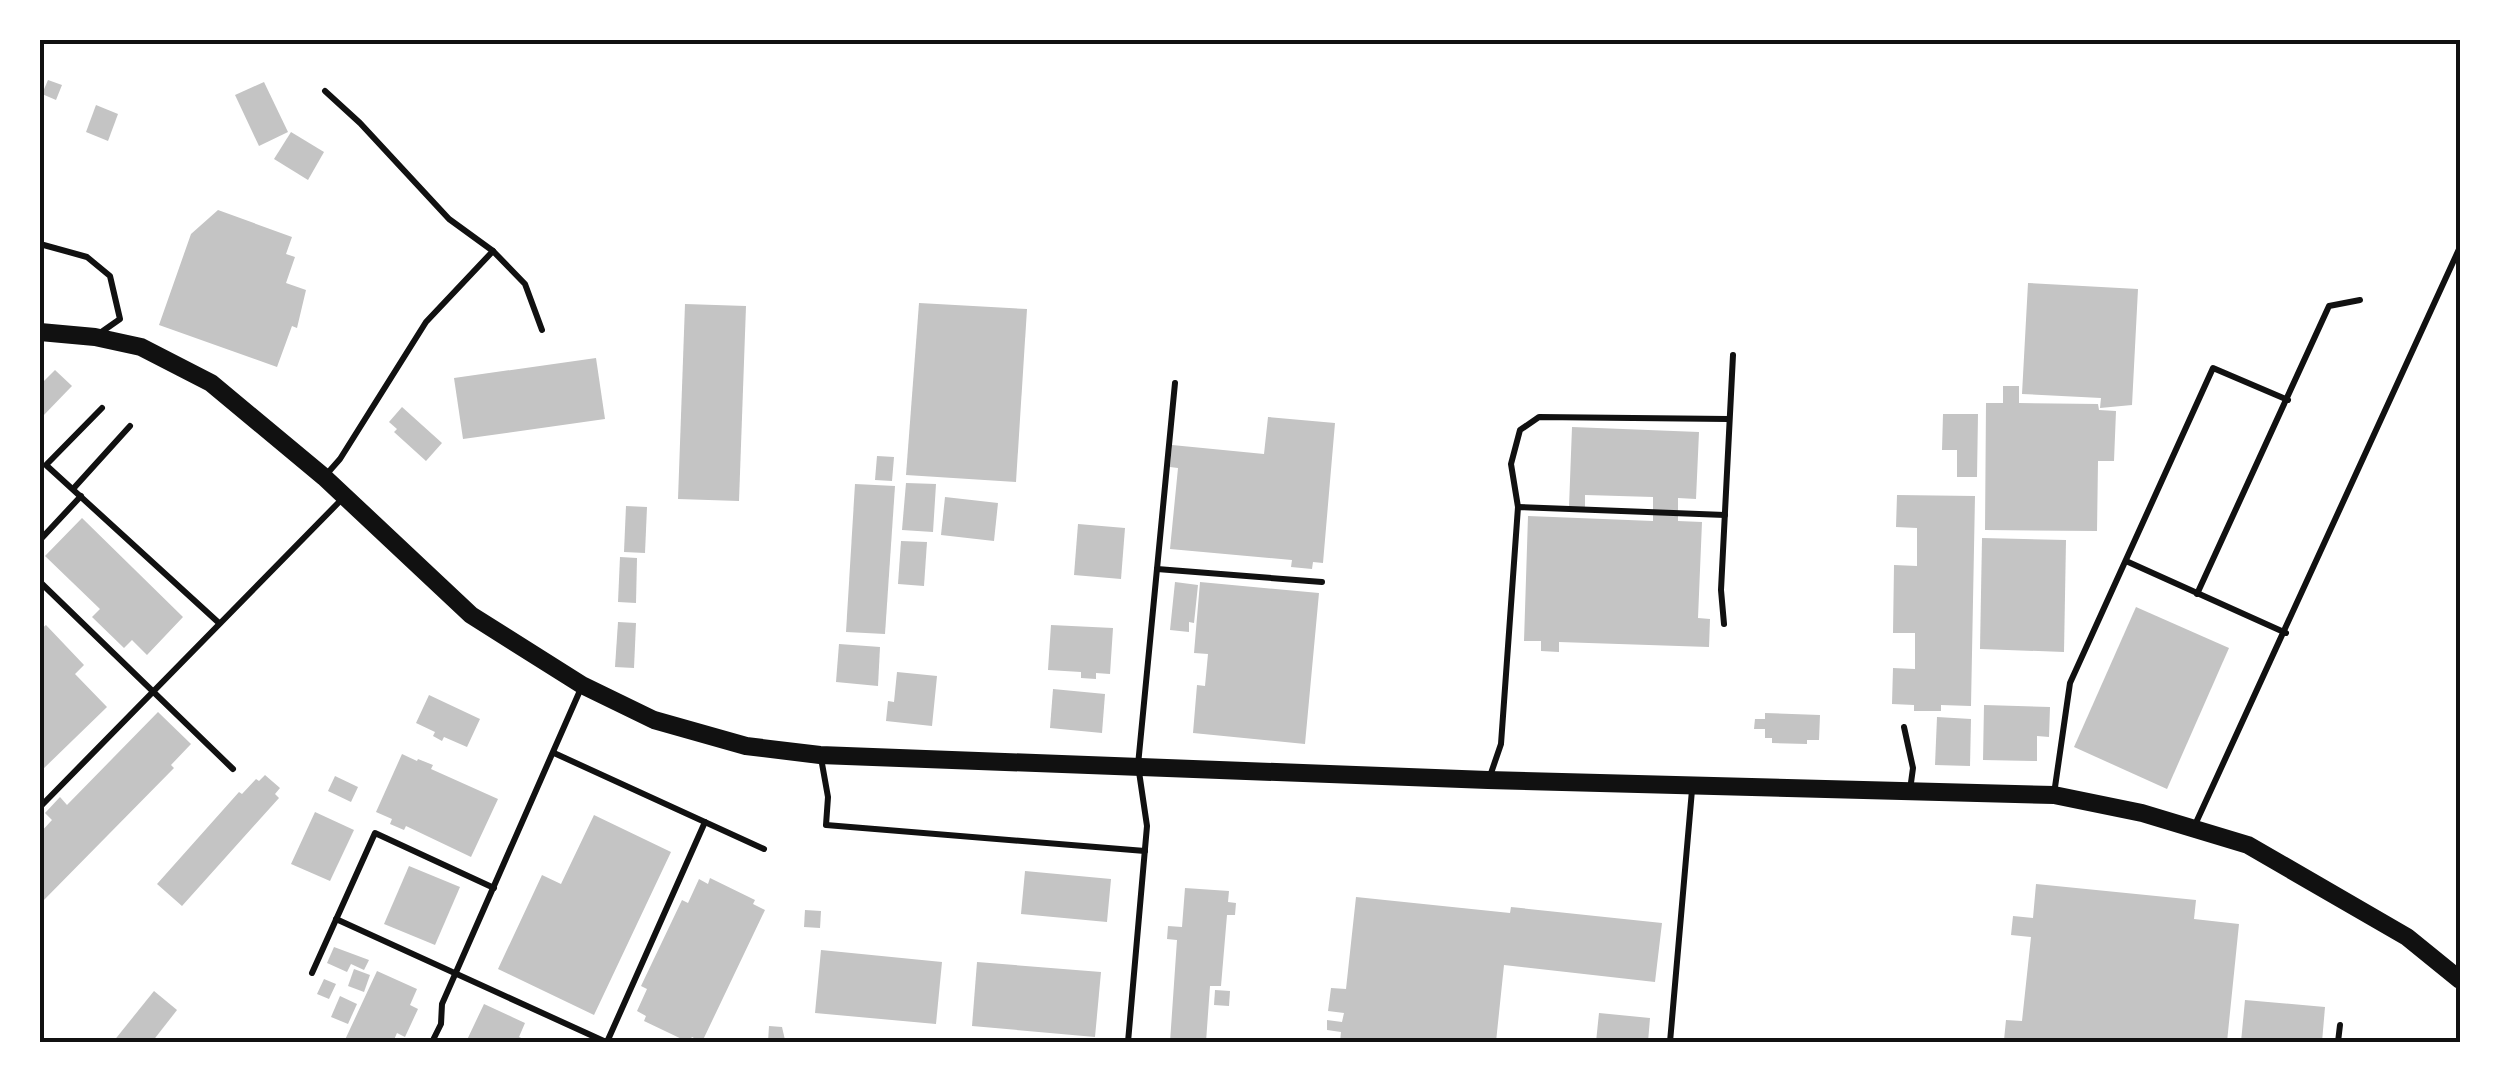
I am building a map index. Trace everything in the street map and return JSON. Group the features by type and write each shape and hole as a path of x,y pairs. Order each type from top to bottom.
{"street":[{"path":"40,332 95,337 141,347 211,383 324,477 471,615 582,685 654,720 746,746 820,755 1488,780 2054,795 2142,813 2248,846 2408,937 2460,980"}],"lane":[{"path":"325,90 449,218 526,284 542,330"},
{"path":"40,244 87,257 110,276 120,319 95,337"},
{"path":"2193,828 2286,633 2460,247"},
{"path":"324,477 340,459 426,322 492,252"},
{"path":"2198,594 2329,306 2360,300"},
{"path":"1724,624 1721,590 1733,355"},
{"path":"2054,795 2070,683 2214,368 2288,400"},
{"path":"1128,1042 1147,826 1138,765 1175,383"},
{"path":"102,408 46,465 219,622"},
{"path":"1488,780 1501,744 1518,507 1511,464 1520,430 1539,417 1728,419"},
{"path":"73,489 130,426"},
{"path":"40,540 81,496"},
{"path":"40,807 344,497"},
{"path":"1518,507 1724,516"},
{"path":"2126,561 2286,633"},
{"path":"1157,568 1322,582"},
{"path":"40,582 234,769"},
{"path":"432,1042 441,1024 442,1004 582,685"},
{"path":"1904,728 1914,768 1910,791"},
{"path":"554,753 764,848"},
{"path":"820,755 828,796 826,825 1145,851"},
{"path":"1670,1042 1692,784"},
{"path":"336,919 606,1042 706,822"},
{"path":"312,973 375,832 494,888"},
{"path":"2338,1042 2340,1024"}],"building":[{"path":"48,80 62,85 56,100 42,94"},
{"path":"264,82 288,132 259,146 235,95"},
{"path":"96,105 118,114 108,141 86,132"},
{"path":"291,132 324,152 308,180 274,159"},
{"path":"218,210 292,237 286,254 295,257 286,283 306,290 297,328 292,326 277,367 159,325 191,234"},
{"path":"2028,283 2138,289 2132,405 2100,408 2101,398 2022,394"},
{"path":"919,303 1027,309 1016,482 906,475"},
{"path":"685,304 746,306 739,501 678,499"},
{"path":"596,358 605,419 463,439 454,378"},
{"path":"55,370 72,386 40,419 40,385"},
{"path":"2003,386 2019,386 2019,403 2098,404 2099,410 2116,411 2114,461 2098,461 2097,531 1985,530 1986,403 2003,403"},
{"path":"402,407 442,443 426,461 394,432 397,429 389,422"},
{"path":"1943,414 1978,414 1977,477 1957,477 1957,450 1942,450"},
{"path":"1268,417 1335,423 1323,563 1313,562 1312,569 1291,567 1292,560 1170,549 1178,468 1170,467 1172,445 1264,454"},
{"path":"1572,427 1699,432 1696,499 1678,498 1678,521 1702,522 1698,618 1710,619 1709,647 1559,642 1559,652 1541,651 1541,641 1524,641 1528,516 1653,521 1653,497 1585,495 1585,508 1569,507"},
{"path":"877,456 894,457 892,481 875,480"},
{"path":"906,483 936,484 933,532 902,530"},
{"path":"855,484 895,486 885,634 846,632"},
{"path":"1897,495 1975,496 1971,706 1941,705 1941,711 1914,711 1914,705 1892,704 1893,668 1915,669 1915,633 1893,633 1894,565 1917,566 1917,528 1896,527"},
{"path":"945,497 998,503 994,541 941,535"},
{"path":"626,506 647,507 645,553 624,552"},
{"path":"82,518 183,617 147,655 132,640 124,648 92,617 100,609 45,556"},
{"path":"1078,524 1125,528 1121,579 1074,575"},
{"path":"1982,538 2066,540 2064,652 1980,649"},
{"path":"901,541 927,542 924,586 898,584"},
{"path":"620,557 637,558 636,603 618,602"},
{"path":"1175,582 1198,585 1194,623 1189,622 1189,632 1170,630"},
{"path":"1200,582 1319,593 1305,744 1193,733 1197,685 1205,686 1208,654 1194,653"},
{"path":"2136,607 2229,648 2167,789 2074,747"},
{"path":"618,622 636,623 634,668 615,667"},
{"path":"46,625 84,665 75,674 107,707 40,772 40,630"},
{"path":"1051,625 1113,628 1110,674 1096,673 1096,679 1081,678 1081,672 1048,670"},
{"path":"839,644 880,647 878,686 836,682"},
{"path":"897,672 937,676 932,726 886,721 888,701 894,702"},
{"path":"1053,689 1105,694 1102,733 1050,728"},
{"path":"429,695 480,719 467,747 444,737 442,741 433,736 435,732 416,723"},
{"path":"1984,705 2050,707 2049,737 2037,736 2037,761 1983,760"},
{"path":"158,712 191,744 171,765 174,768 40,904 40,833 52,820 45,813 60,797 67,805"},
{"path":"1765,713 1820,715 1819,740 1807,740 1807,744 1772,743 1772,738 1765,738 1765,729 1754,729 1755,719 1765,719"},
{"path":"1937,717 1971,719 1970,766 1935,765"},
{"path":"402,754 433,765 431,769 498,799 471,857 406,826 404,830 390,824 392,819 376,812"},
{"path":"265,775 280,788 275,794 279,798 182,906 157,884 239,792 242,794"},
{"path":"335,776 358,787 351,802 328,791"},
{"path":"315,812 354,830 330,881 291,864"},
{"path":"594,815 671,852 594,1015 498,969 542,875 561,884"},
{"path":"409,866 460,887 435,945 384,924"},
{"path":"1025,871 1111,879 1107,922 1021,914"},
{"path":"710,878 755,900 753,904 765,910 702,1042 692,1037 688,1042 644,1021 646,1016 637,1011 647,989 641,986 682,900 688,903 699,879 708,884"},
{"path":"2036,884 2196,900 2194,919 2239,924 2227,1042 2004,1040 2006,1020 2022,1021 2031,937 2011,935 2013,916 2033,918"},
{"path":"1185,888 1229,891 1228,902 1236,903 1235,915 1227,915 1221,986 1210,986 1206,1042 1170,1042 1177,940 1167,939 1168,926 1182,927"},
{"path":"1356,897 1510,913 1511,907 1662,923 1655,982 1504,965 1496,1042 1340,1042 1341,1032 1327,1030 1327,1020 1342,1022 1344,1013 1328,1011 1331,988 1346,989"},
{"path":"805,910 821,911 820,928 804,927"},
{"path":"334,947 369,960 364,970 351,964 347,972 327,963"},
{"path":"821,950 942,962 936,1024 815,1013"},
{"path":"977,962 1101,972 1095,1037 972,1026"},
{"path":"354,969 370,975 364,992 348,986"},
{"path":"377,971 417,989 410,1005 418,1009 405,1037 397,1033 393,1042 344,1042"},
{"path":"324,979 336,984 329,999 317,994"},
{"path":"1215,990 1230,991 1229,1006 1214,1005"},
{"path":"154,991 177,1010 152,1042 113,1042"},
{"path":"340,996 357,1004 348,1024 331,1017"},
{"path":"2245,1000 2325,1007 2322,1042 2241,1042"},
{"path":"484,1004 525,1023 519,1037 530,1042 466,1042"},
{"path":"1599,1013 1650,1018 1648,1042 1596,1042"},
{"path":"769,1026 782,1027 785,1040 768,1042"}]}
